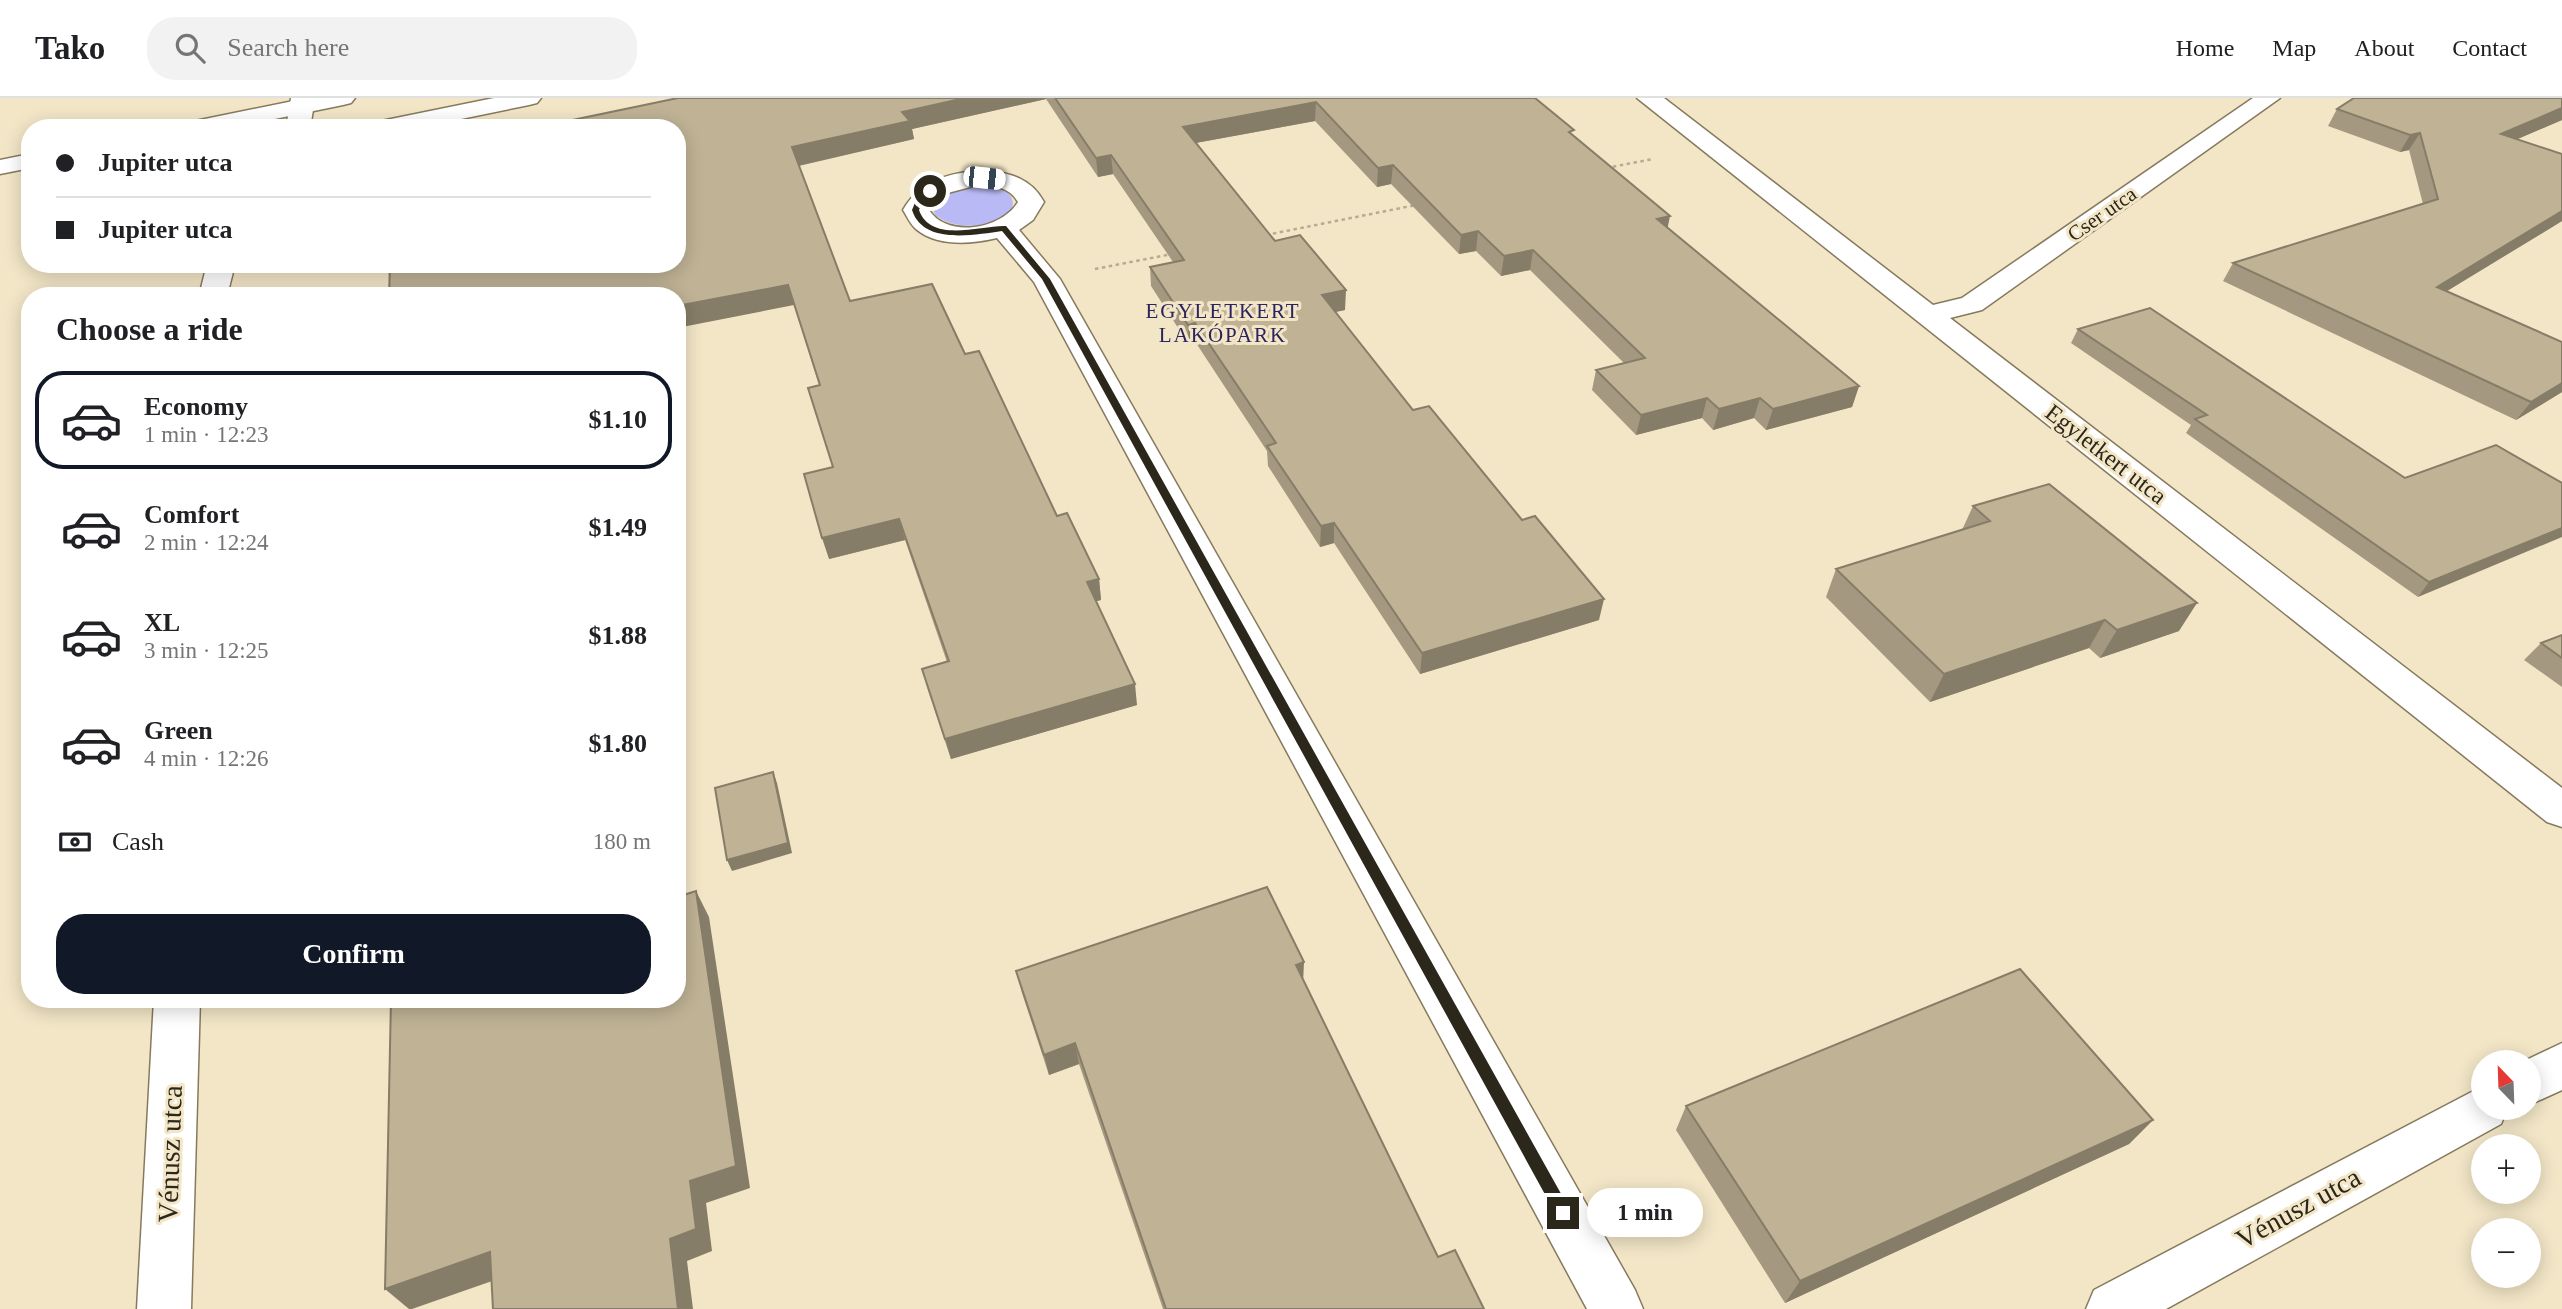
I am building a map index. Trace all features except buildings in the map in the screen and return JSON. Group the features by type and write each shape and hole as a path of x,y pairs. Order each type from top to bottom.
{"street":[{"path":"251,119 301,111 343,98"},
{"path":"425,119 529,98"},
{"name":"Egyletkert utca","path":"1649,98 2562,811"},
{"name":"Cser utca","path":"1929,315 1972,304 2269,98"},
{"path":"0,167 21,163"},
{"path":"1003,228 1046,279 1616,1309"},
{"name":"Vénusz utca","path":"164,1309 177,1008"},
{"path":"2541,1076 2562,1065"},
{"name":"Vénusz utca","path":"2113,1309 2471,1115"}],"path":[{"path":"1603,168 1712,147"},
{"path":"1263,236 1426,203"},
{"path":"1046,279 1182,252"}],"shaded area":[{"path":"981,186 1009,194 1013,203 1012,210 995,221 975,226 954,224 935,215 933,209 947,194"}],"district":[{"name":"EGYLETKERT LAKÓPARK","path":"1223,323"}],"route":[{"path":"930,191 920,200 916,210 919,219 929,227 963,235 1003,228 1046,279 1563,1213"}]}
